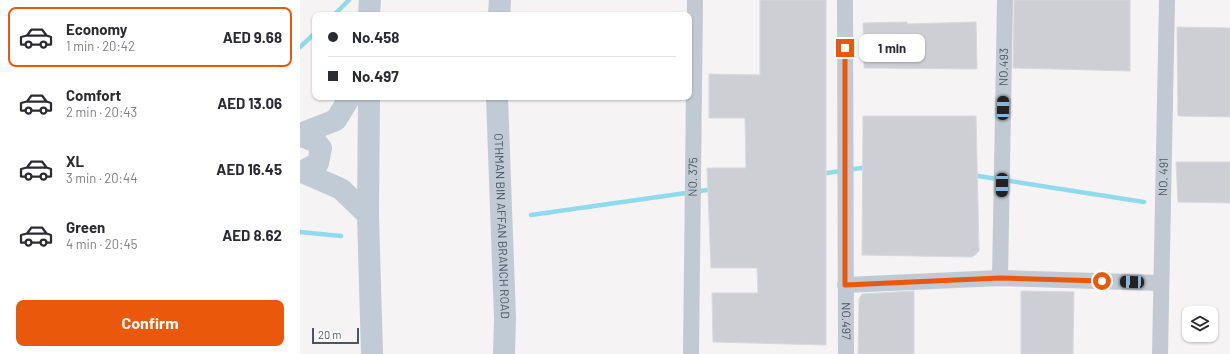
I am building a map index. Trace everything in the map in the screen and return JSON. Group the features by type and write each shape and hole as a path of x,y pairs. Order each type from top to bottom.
{"main road":[{"path":"369,12 370,0"},
{"path":"499,12 500,0"},
{"path":"300,134 336,120 348,100"},
{"path":"368,100 368,215 372,354"},
{"name":"OTHMAN BIN AFFAN BRANCH ROAD","path":"497,100 504,354"},
{"path":"300,134 316,142 321,148 318,163 302,171"},
{"path":"302,171 341,189 368,215"}],"street":[{"name":"NO. 375","path":"690,354 695,0"},
{"name":"NO.497","path":"845,0 846,354"},
{"name":"NO.493","path":"1000,278 1005,0"},
{"name":"NO. 491","path":"1160,354 1167,0"},
{"path":"845,285 1000,278 1161,283"}],"building":[{"path":"760,0 826,0 826,345 713,342 712,293 758,293 757,268 711,268 707,168 746,168 745,118 709,118 709,74 760,75"},
{"path":"1014,0 1130,0 1130,71 1013,68"},
{"path":"907,22 907,24 976,22 977,69 864,68 863,23"},
{"path":"1177,27 1230,28 1230,117 1178,116"},
{"path":"863,116 976,116 979,251 976,254 972,257 862,255"},
{"path":"1176,162 1230,162 1230,203 1178,202"},
{"path":"914,291 914,354 858,354 859,299 862,294"},
{"path":"1021,291 1074,292 1073,354 1021,354"}],"waterway":[{"path":"337,12 349,0"},
{"path":"300,47 312,36"},
{"path":"820,174 868,167"},
{"path":"972,175 1144,202"},
{"path":"531,215 714,189"},
{"path":"300,232 341,236"}],"route":[{"path":"845,48 845,285 1000,278 1102,281"}]}
